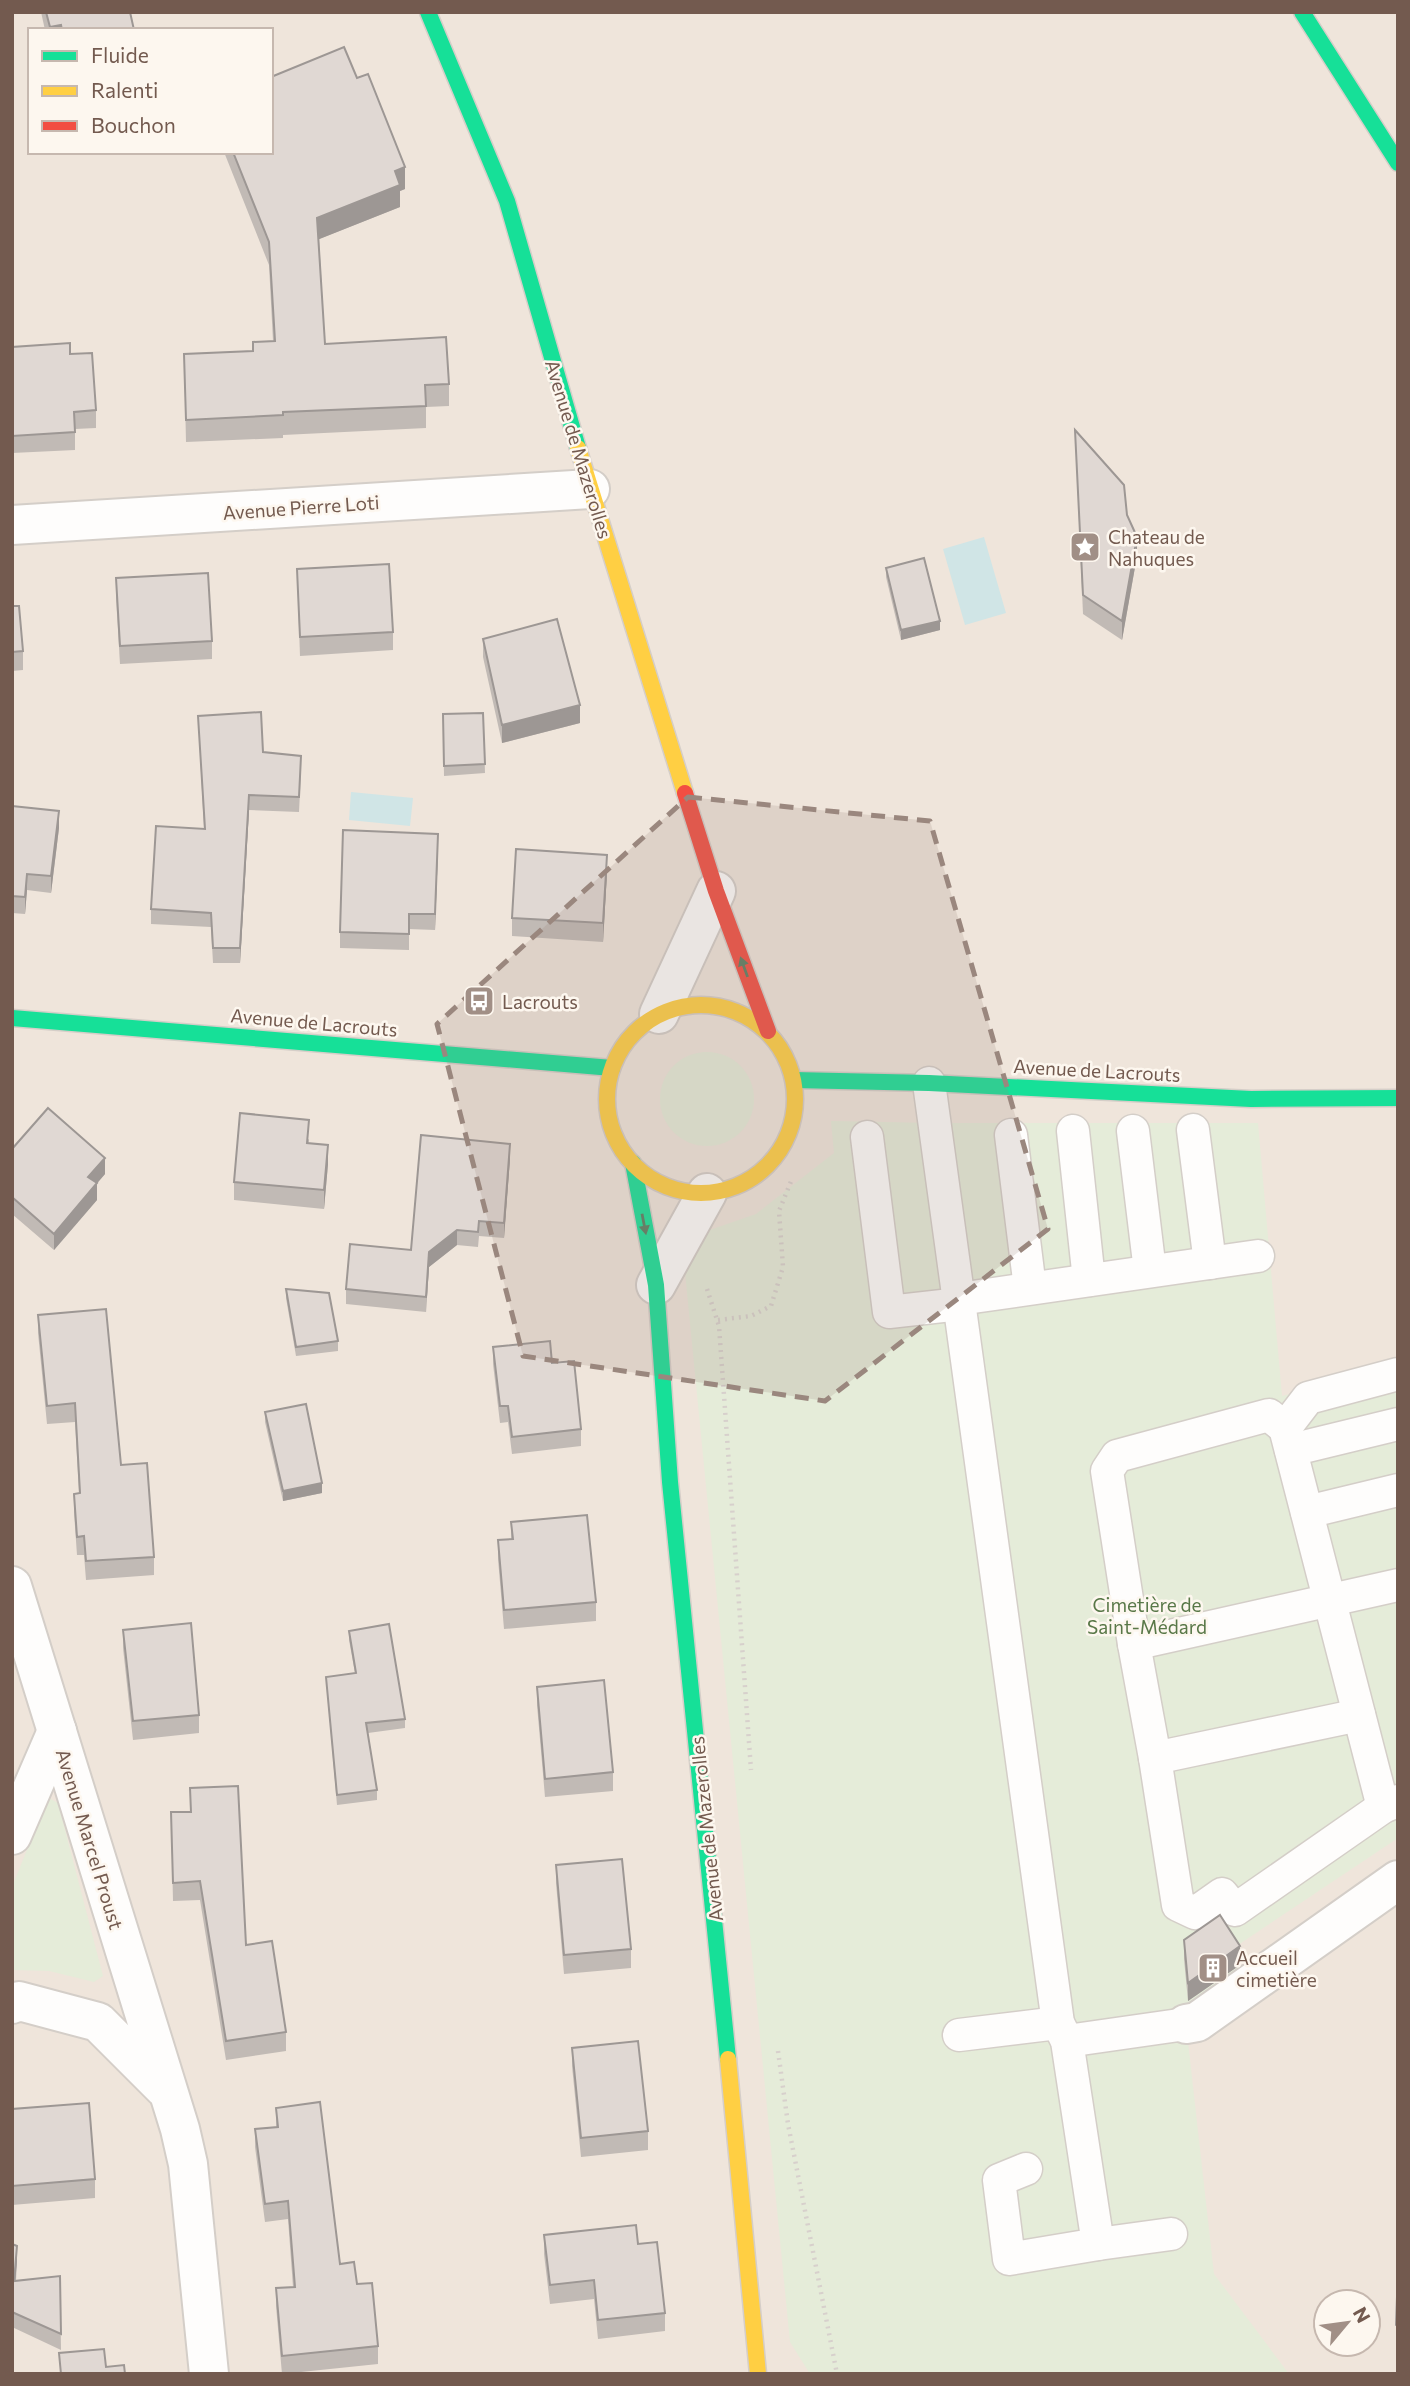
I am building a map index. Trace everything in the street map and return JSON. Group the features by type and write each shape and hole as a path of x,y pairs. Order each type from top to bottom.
{"street":[{"name":"Avenue de Mazerolles","path":"428,12 507,201 590,489 716,891 768,1031"},
{"path":"1302,12 1398,163"},
{"name":"Avenue Pierre Loti","path":"12,525 590,489"},
{"path":"659,1014 716,891"},
{"path":"706,1004 729,1008 749,1017 768,1031 784,1053 794,1080 796,1107 790,1133 776,1157 757,1175 733,1188 707,1193 666,1187 633,1163 618,1143 609,1118 607,1093 612,1068 623,1046 639,1027 659,1014 682,1006 706,1004"},
{"name":"Avenue de Lacrouts","path":"13,1019 612,1068"},
{"name":"Avenue de Lacrouts","path":"794,1080 929,1083 1251,1099 1398,1098"},
{"name":"Avenue de Mazerolles","path":"633,1163 656,1285 670,1482 704,1794 758,2374"},
{"path":"656,1285 707,1193"},
{"name":"Avenue Marcel Proust","path":"12,1586 188,2164 209,2374"},
{"path":"12,1835 57,1731"},
{"path":"1186,2024 1197,2022 1398,1880"},
{"name":"Avenue Marcel Proust","path":"12,2004 19,2001 98,2022 168,2092"}],"lane":[{"path":"929,1083 1063,2032 1098,2244"},
{"path":"1193,1130 1210,1263"},
{"path":"1073,1131 1089,1280"},
{"path":"1133,1131 1150,1271"},
{"path":"1011,1135 1030,1288"},
{"path":"867,1137 889,1312 1030,1288 1258,1256"},
{"path":"1288,1439 1308,1398 1398,1374"},
{"path":"1269,1415 1288,1439 1307,1513 1359,1714 1390,1804 1235,1910 1222,1894 1195,1913 1178,1905 1107,1471 1117,1455 1269,1415"},
{"path":"1288,1439 1398,1424"},
{"path":"1307,1513 1398,1490"},
{"path":"1134,1644 1398,1585"},
{"path":"1155,1758 1359,1714"},
{"path":"959,2035 1186,2024"},
{"path":"1026,2169 999,2180 1009,2259 1171,2234"}],"path":[{"path":"718,1320 751,1316 771,1306 783,1268 779,1211 792,1179"},
{"path":"682,1239 694,1254 718,1320 752,1773"},
{"path":"777,2042 788,2124 837,2374"}],"highlighted area":[{"path":"688,797 930,821 1048,1229 825,1401 523,1356 437,1024"}],"shaded area":[{"path":"12,12 1398,12 1398,2374 12,2374"},
{"path":"984,537 1006,613 965,625 943,549"},
{"path":"351,792 413,798 410,826 349,820"}],"green space":[{"path":"698,1052 716,1052 741,1065 751,1081 754,1099 751,1117 741,1133 716,1146 698,1146 673,1133 660,1108 660,1090 673,1065"},
{"name":"Cimetière de Saint-Médard","path":"831,1121 1258,1123 1282,1396 1398,1366 1398,1838 1232,1949 1247,1978 1186,2024 1214,2274 1289,2374 810,2374 790,2342 685,1272 707,1231 756,1214 834,1153"},
{"path":"49,1798 58,1803 103,1976 94,1982 49,1971 12,1970 12,1887"}],"building":[{"path":"46,12 130,12 134,28 62,28 61,25 50,27"},
{"path":"344,47 357,78 368,74 405,167 395,171 400,185 317,218 325,344 446,337 449,384 425,385 426,406 283,412 283,415 186,420 184,354 253,351 253,342 275,341 269,242 234,154 273,154 273,76"},
{"path":"70,343 70,354 92,353 96,410 74,412 75,432 12,436 12,347"},
{"path":"1075,430 1124,485 1127,515 1137,537 1122,621 1083,595"},
{"path":"924,558 940,621 901,630 886,568"},
{"path":"389,564 393,632 300,637 297,569"},
{"path":"208,573 212,641 120,646 116,578"},
{"path":"12,606 19,606 23,651 12,652"},
{"path":"557,619 580,705 502,725 483,639"},
{"path":"261,712 263,752 301,756 299,797 249,795 240,948 213,948 211,913 151,909 156,826 205,829 198,716"},
{"path":"483,713 485,764 444,766 443,714"},
{"path":"12,806 59,811 51,876 27,874 25,897 12,896"},
{"path":"343,830 438,834 435,914 409,914 409,934 340,932"},
{"path":"516,849 607,855 603,923 512,918"},
{"path":"48,1108 105,1158 88,1177 97,1183 54,1234 12,1197 12,1149"},
{"path":"240,1113 309,1120 307,1143 328,1145 324,1190 234,1182"},
{"path":"421,1135 510,1144 504,1223 479,1221 478,1232 457,1230 429,1252 426,1297 346,1289 350,1244 411,1250"},
{"path":"286,1289 329,1293 338,1341 296,1347"},
{"path":"106,1309 121,1465 147,1463 154,1557 86,1561 84,1536 77,1537 74,1494 80,1493 75,1403 47,1406 38,1315"},
{"path":"550,1341 552,1363 574,1361 581,1429 512,1437 508,1406 500,1406 493,1347"},
{"path":"306,1404 322,1483 283,1491 265,1412"},
{"path":"587,1515 596,1602 504,1610 498,1540 513,1539 511,1522"},
{"path":"191,1623 199,1715 133,1721 123,1630"},
{"path":"389,1624 405,1719 366,1723 377,1790 337,1795 326,1677 356,1673 349,1631"},
{"path":"604,1680 613,1772 545,1779 537,1687"},
{"path":"238,1786 246,1945 272,1941 286,2032 226,2041 200,1881 173,1883 171,1812 191,1812 190,1788"},
{"path":"622,1859 631,1949 564,1955 556,1865"},
{"path":"1220,1915 1240,1946 1188,1983 1184,1940"},
{"path":"638,2041 648,2131 581,2138 572,2048"},
{"path":"320,2102 340,2264 354,2262 357,2284 372,2283 378,2346 282,2356 276,2288 295,2287 288,2201 265,2204 255,2129 278,2127 276,2108"},
{"path":"89,2103 95,2179 12,2186 12,2109"},
{"path":"636,2225 638,2244 657,2242 665,2313 598,2320 594,2280 550,2285 544,2235"},
{"path":"12,2244 17,2246 14,2281 60,2276 61,2334 12,2312"},
{"path":"1398,2269 1398,2326 1396,2325"},
{"path":"104,2349 106,2367 124,2365 125,2374 61,2374 59,2353"}],"traffic: fast":[{"path":"428,12 507,201 578,448"},
{"path":"1302,12 1398,163"},
{"path":"12,1018 612,1068"},
{"path":"794,1080 929,1083 1251,1099 1398,1098"},
{"path":"633,1163 656,1285 670,1482 728,2059"}],"traffic: slow":[{"path":"578,448 685,793"},
{"path":"701,1005 737,1012 768,1032 788,1063 795,1099 788,1135 768,1166 737,1186 701,1193 665,1186 634,1166 614,1135 607,1099 614,1063 634,1032 665,1012 701,1005"},
{"path":"728,2059 758,2374"}],"traffic: jam":[{"path":"685,793 716,891 768,1031"}],"place":[{"name":"Chateau de Nahuques","path":"1085,547"},
{"name":"Lacrouts","path":"479,1001"},
{"name":"Accueil cimetière","path":"1213,1968"}]}
